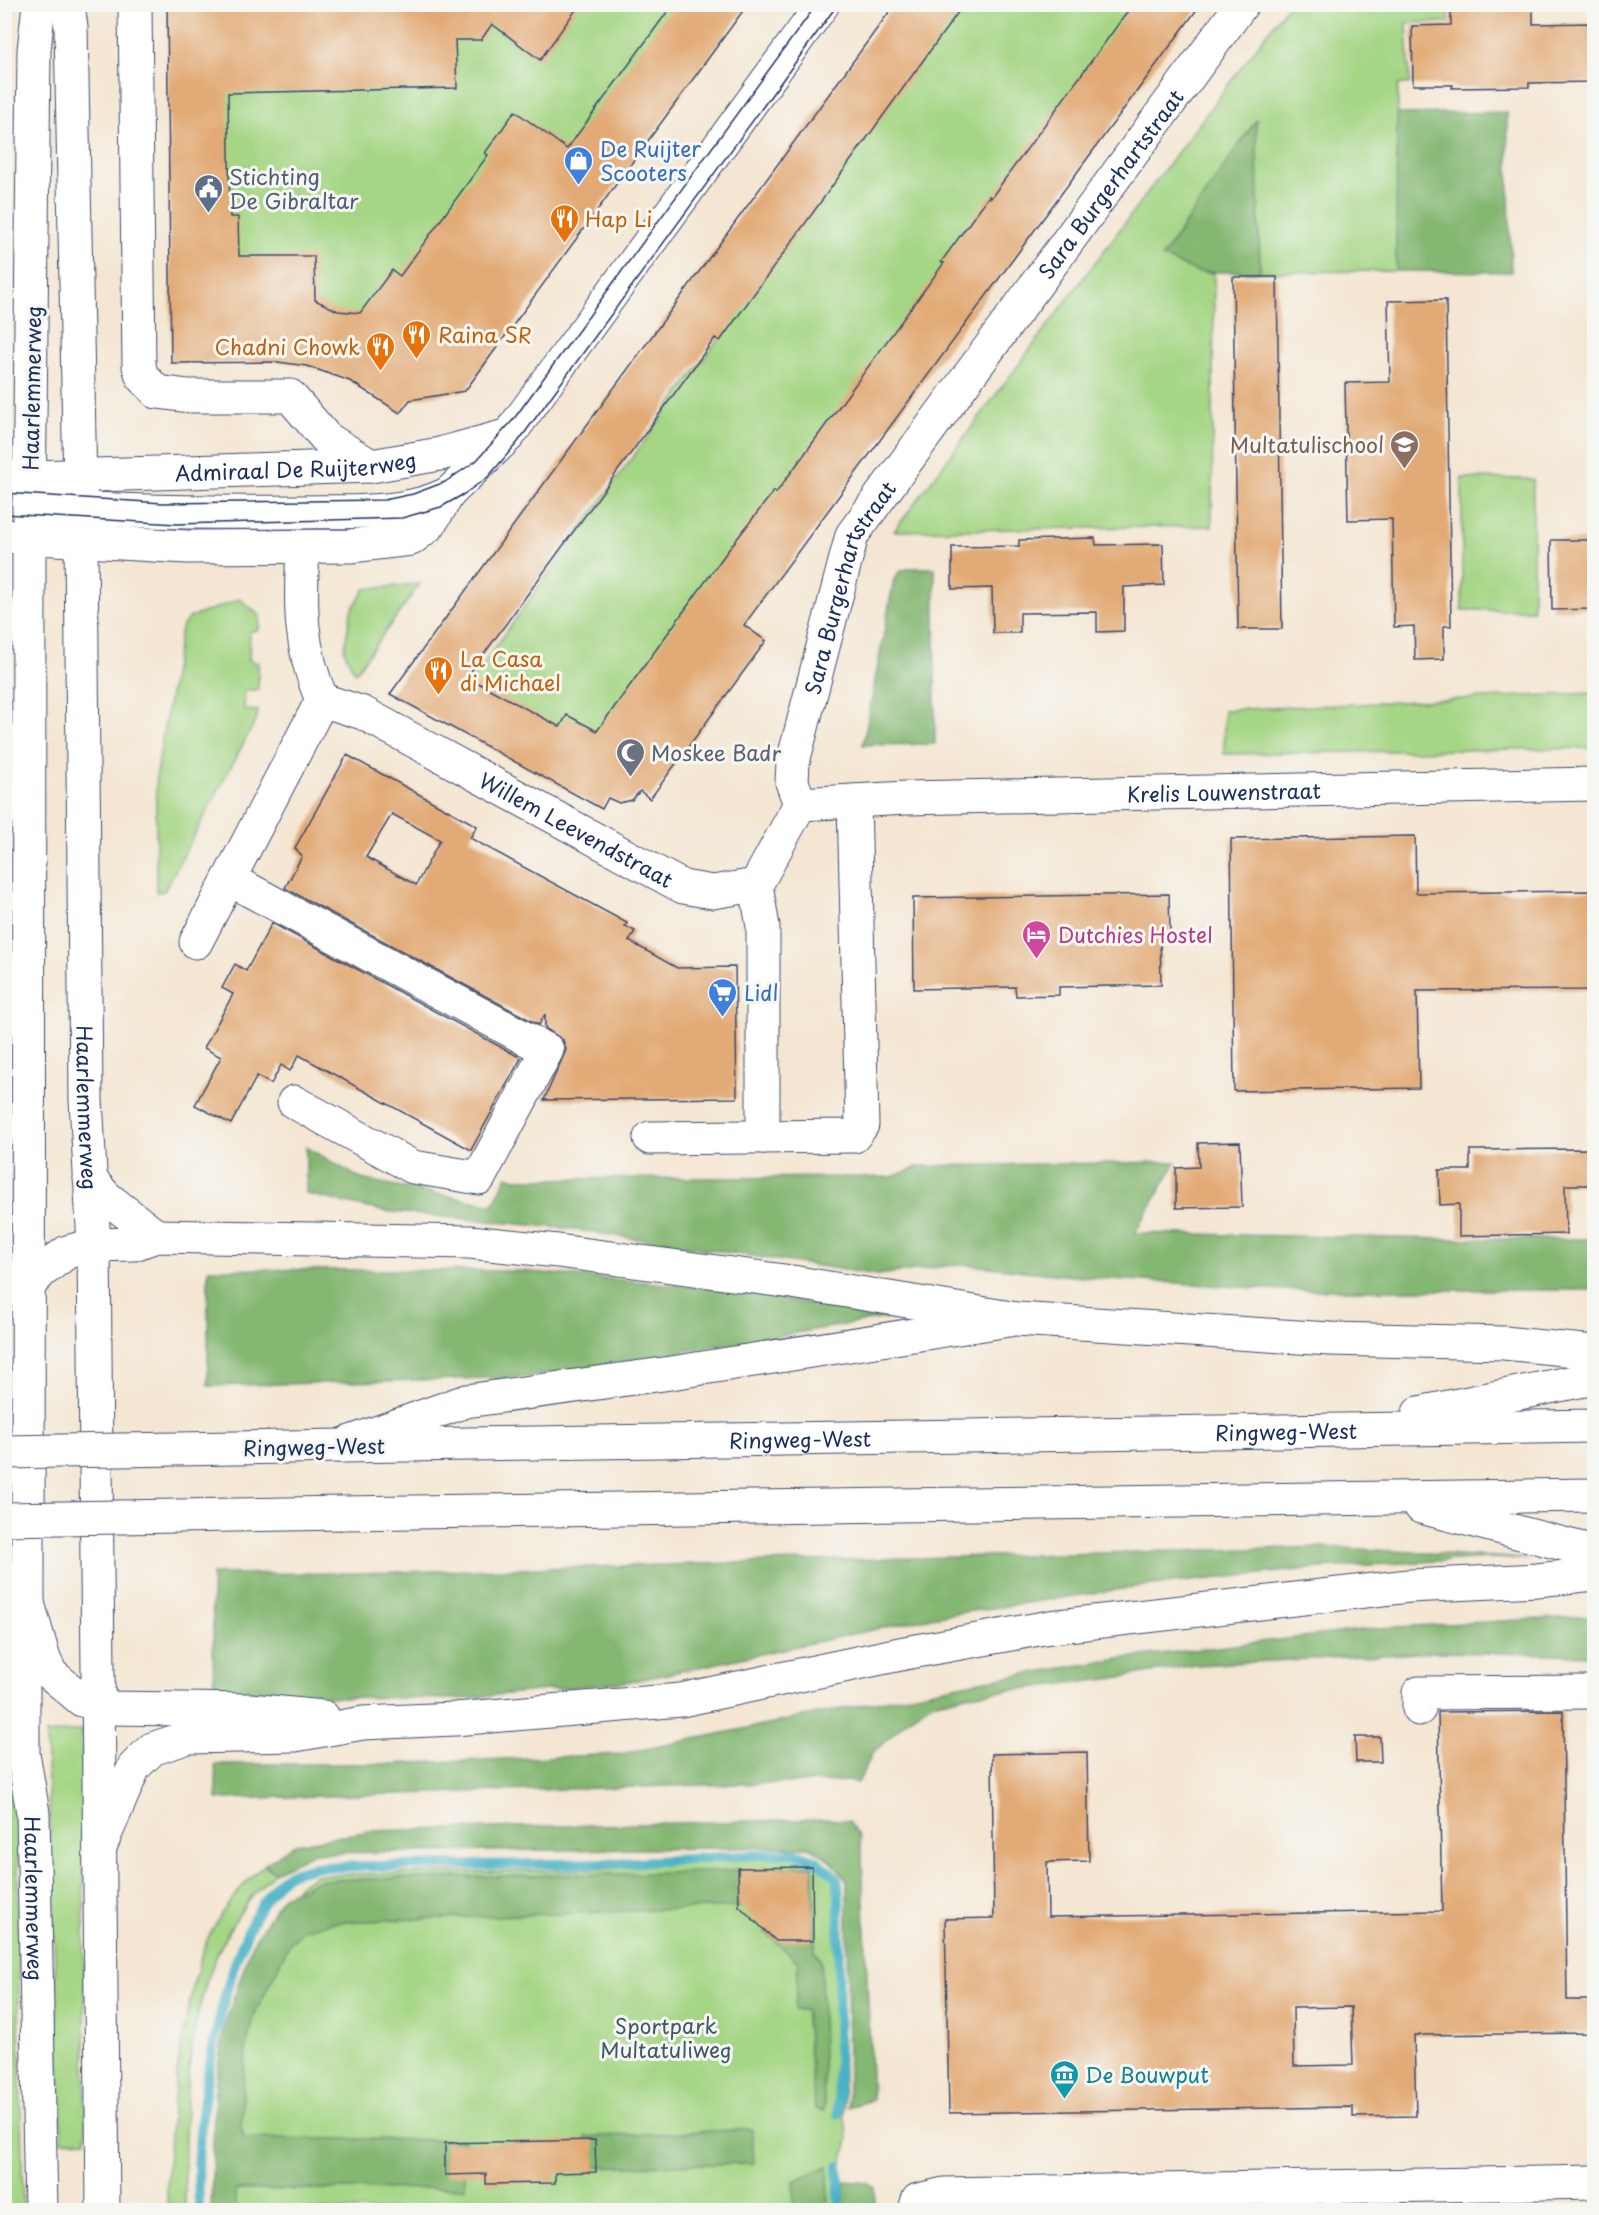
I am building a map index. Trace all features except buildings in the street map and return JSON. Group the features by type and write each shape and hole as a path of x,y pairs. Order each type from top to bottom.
{"main road":[{"name":"Haarlemmerweg","path":"39,4 34,50 21,487 17,537 27,1225 28,1603 23,1668 23,1753 33,1813 41,2211"},
{"name":"Haarlemmerweg","path":"68,4 71,39 81,525 86,1100 94,1245 104,2211"},
{"path":"135,4 139,366 142,376 158,392 189,396 290,396 326,438 372,466"},
{"name":"Admiraal De Ruijterweg","path":"21,487 81,525 187,548 351,546 411,539 429,525 449,493 508,436 823,4"},
{"name":"Sara Burgerhartstraat","path":"800,804 792,782 793,762 852,535 1242,4"},
{"name":"Admiraal De Ruijterweg","path":"21,487 80,476 372,466 440,454 508,436"},
{"name":"Admiraal De Ruijterweg","path":"81,525 164,514 365,511 432,502 449,493"},
{"path":"17,537 81,525"},
{"path":"196,942 322,700 312,676 303,640 303,547"},
{"name":"Willem Leevendstraat","path":"322,700 363,713 683,886 713,892 756,885"},
{"name":"Krelis Louwenstraat","path":"854,801 917,797 1594,784"},
{"path":"650,1138 764,1137 854,1136 862,1125 854,801 800,804 756,885 763,927 764,1137"},
{"path":"229,879 547,1050 479,1178 412,1167 294,1102"},
{"path":"90,1179 106,1197 156,1236"},
{"path":"26,1288 42,1271 67,1252 94,1245 134,1244 156,1236 372,1238 470,1242 558,1251 792,1282 1017,1318 1330,1340 1504,1344 1594,1352"},
{"path":"341,1446 466,1401 694,1370 1017,1318"},
{"path":"1504,1344 1594,1334"},
{"path":"1341,1429 1594,1378"},
{"name":"Ringweg-West","path":"4,1452 1594,1426"},
{"path":"4,1519 1594,1495"},
{"path":"1385,1497 1594,1552"},
{"path":"100,1847 134,1767 142,1757 161,1744 210,1735 296,1735 363,1722 455,1719 681,1700 905,1653 1050,1627 1409,1586 1537,1580 1594,1574"},
{"path":"28,1603 44,1659 51,1674 69,1692 97,1705 150,1710 285,1712 363,1722"},
{"path":"1419,1709 1419,1693 1594,1692"},
{"path":"916,2205 944,2194 1594,2182"}],"green space":[{"path":"4,5 14,5 5,50 5,364"},
{"path":"479,5 700,5 452,345 215,325 215,34"},
{"path":"960,5 1162,5 614,751 467,686"},
{"path":"1288,5 1448,5 1449,22 1407,23 1410,83 1398,85 1396,271 1260,272 1256,121 1198,272 1214,273 1212,526 894,531"},
{"path":"1507,112 1511,272 1396,271 1397,114"},
{"path":"1256,120 1260,272 1198,272 1162,257"},
{"path":"1462,478 1533,479 1533,610 1462,610"},
{"path":"911,568 935,568 935,744 863,745 894,579 900,571"},
{"path":"420,584 355,673 344,651 351,611 365,589"},
{"path":"240,599 260,616 259,630 250,631 249,660 258,663 258,690 245,690 244,710 258,711 257,718 164,891 156,892 156,778 181,628 189,618"},
{"path":"1594,693 1594,748 1224,754 1224,710"},
{"path":"306,1147 361,1179 493,1205 507,1176 516,1179 892,1177 920,1166 1176,1162 1135,1233 1453,1239 1594,1239 1594,1290 1286,1290 1082,1277 960,1264 878,1275 572,1229 382,1211 306,1194"},
{"path":"208,1269 520,1271 723,1289 892,1317 529,1377 208,1386"},
{"path":"1326,1547 1527,1559 1489,1558 1319,1568 1142,1586 937,1616 634,1681 460,1699 214,1695 212,1574 359,1573"},
{"path":"4,1579 16,1579 19,2021 23,2210 5,2210"},
{"path":"1594,1616 1594,1655 1437,1652 1196,1665 1108,1679 967,1695 932,1703 908,1719 872,1754 858,1783 846,1781 217,1799 215,1764 391,1764 621,1754 974,1682 1126,1658 1378,1628"},
{"path":"82,1730 86,2140 62,2141 46,1734"},
{"path":"829,1819 849,1821 859,1837 862,1855 872,2100 848,2107 847,1880 831,1860 810,1847 314,1853 275,1872 264,1865 295,1844 369,1831"},
{"name":"Sportpark Multatuliweg","path":"808,1855 833,1871 839,1896 844,2111 848,2140 840,2171 840,2210 219,2210 222,2128 272,1939 298,1886 316,1875 585,1870"},
{"path":"264,1865 275,1872 244,1906 222,1944 205,1986 195,2029 189,2074 185,2210 167,2210 168,2161 178,2064 199,1962 210,1934 223,1912 238,1892"},
{"path":"813,1865 815,1951 821,1960 824,2111 815,2109 805,2010 795,2010 798,1962 765,1932 765,1906 336,1922 306,1929 290,1943 252,2020 246,2050 241,2126 244,2138 464,2140 465,2188 236,2190 236,2210 211,2210 215,2090 224,2027 252,1944 283,1896 321,1880 711,1872"},
{"path":"752,2129 754,2163 586,2167 586,2137"},
{"path":"828,2166 829,2210 794,2210 794,2181"},
{"path":"844,2181 868,2183 875,2187 875,2210 844,2210"}],"waterway":[{"path":"199,2210 198,2155 207,2082 223,2003 235,1965 249,1929 265,1899 287,1875 314,1867 620,1863 795,1853 817,1861 837,1878 839,1896 838,2114"},
{"path":"838,2166 840,2210"}],"tram line":[{"path":"4,493 163,503 384,500 413,494 445,482 476,461 513,420 817,4"},
{"path":"4,514 177,524 402,518 441,507 464,494 488,477 518,442 838,4"}],"place":[{"name":"De Ruijter Scooters","path":"579,186"},
{"name":"Stichting De Gibraltar","path":"208,214"},
{"name":"Hap Li","path":"564,244"},
{"name":"Raina SR","path":"417,360"},
{"name":"Chadni Chowk","path":"381,372"},
{"name":"Multatulischool","path":"1405,470"},
{"name":"La Casa di Michael","path":"439,696"},
{"name":"Moskee Badr","path":"630,778"},
{"name":"Dutchies Hostel","path":"1037,960"},
{"name":"Lidl","path":"723,1018"},
{"name":"De Bouwput","path":"1064,2100"}]}
